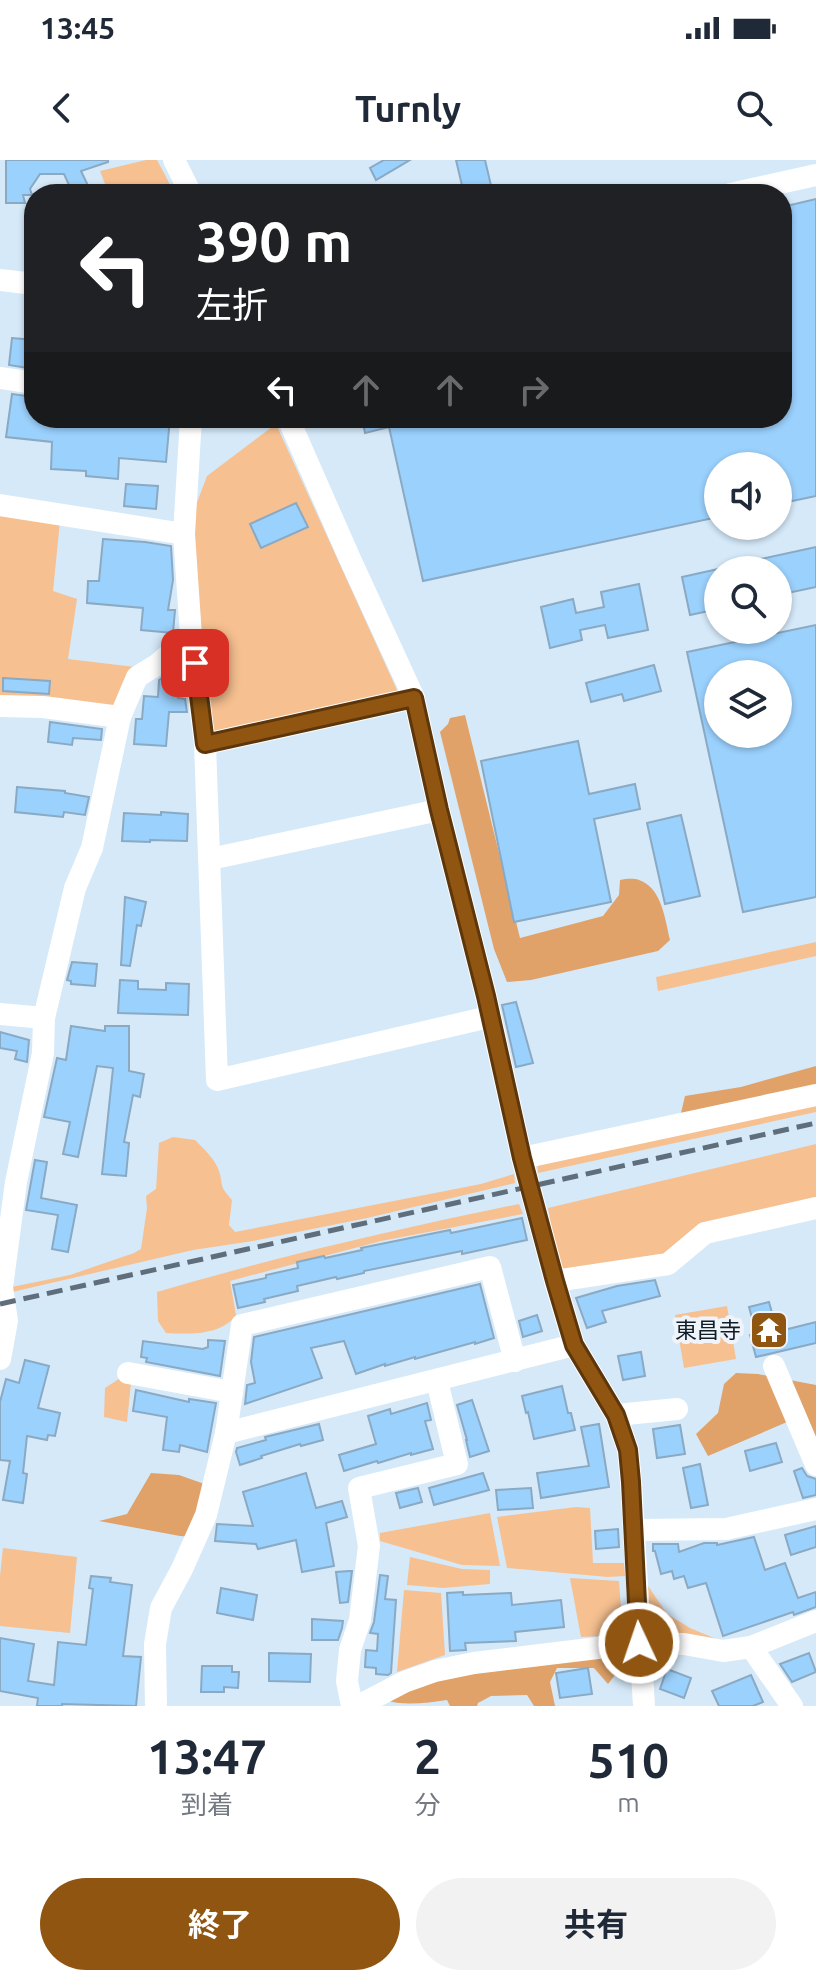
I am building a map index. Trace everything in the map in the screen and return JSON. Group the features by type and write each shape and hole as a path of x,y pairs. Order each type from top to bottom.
{"street":[{"path":"174,160 186,184"},
{"path":"775,184 816,175"},
{"path":"0,280 24,283"},
{"path":"0,378 24,382"},
{"path":"190,428 184,534 191,636 205,744 217,1080 489,1017"},
{"path":"292,428 414,698 522,1158 555,1281 574,1345 616,1415 628,1450 644,1706"},
{"path":"0,505 184,534"},
{"path":"0,1359 7,1321 2,1287 16,1182 43,1053 44,1018 75,888 92,848 120,717 137,677 191,636"},
{"path":"205,744 414,698"},
{"path":"0,706 43,707 120,717"},
{"path":"210,859 439,810"},
{"path":"0,1014 44,1018"},
{"path":"522,1158 816,1095"},
{"path":"555,1281 668,1264 705,1233 816,1208"},
{"path":"156,1706 155,1644 161,1608 206,1515 226,1433 242,1325 490,1267 515,1361"},
{"path":"226,1433 574,1345"},
{"path":"774,1366 816,1465"},
{"path":"128,1373 232,1392"},
{"path":"437,1381 457,1464 359,1488 369,1546 360,1620 350,1650 347,1681 355,1706 404,1682 435,1671 474,1663 639,1643 684,1644 723,1651 751,1647 816,1621"},
{"path":"616,1415 677,1409"},
{"path":"634,1530 726,1529 816,1509"},
{"path":"751,1647 792,1706"}],"shaded area":[{"path":"157,160 170,184 105,184 100,171"},
{"path":"271,428 278,428 402,701 210,743 190,521 207,476"},
{"path":"0,505 60,521 53,591 77,599 68,659 135,667 111,716 0,703"},
{"path":"465,715 520,938 603,916 619,895 620,880 634,879 647,884 661,905 670,940 658,951 531,980 507,982 494,949 440,732 450,718"},
{"path":"816,942 816,956 658,991 656,977"},
{"path":"816,1066 816,1094 681,1113 685,1096 741,1087"},
{"path":"816,1098 816,1112 538,1173 537,1155"},
{"path":"173,1137 195,1140 215,1162 223,1188 232,1200 229,1225 235,1232 481,1184 514,1174 515,1183 367,1218 193,1250 8,1293 7,1288 70,1275 141,1249 146,1196 156,1189 159,1143"},
{"path":"816,1144 816,1208 705,1233 668,1264 561,1280 548,1208"},
{"path":"519,1204 523,1214 381,1241 230,1281 236,1315 230,1322 213,1330 166,1333 158,1321 157,1292 337,1244"},
{"path":"727,1306 736,1359 684,1368 675,1315"},
{"path":"132,1373 127,1422 104,1417 105,1388"},
{"path":"736,1373 816,1385 816,1462 787,1422 708,1456 696,1434 718,1413 724,1384"},
{"path":"151,1473 179,1475 213,1487 196,1537 99,1521 127,1514"},
{"path":"590,1508 593,1563 624,1563 625,1576 507,1568 497,1517"},
{"path":"490,1513 500,1566 462,1565 380,1541 380,1533"},
{"path":"3,1548 77,1557 70,1633 0,1626"},
{"path":"410,1557 462,1569 490,1570 490,1584 443,1588 407,1585"},
{"path":"570,1578 619,1581 623,1635 581,1637"},
{"path":"644,1580 667,1614 721,1641 687,1638 663,1630 653,1615"},
{"path":"404,1590 441,1593 445,1655 397,1672"},
{"path":"621,1655 615,1675 608,1684 594,1668 557,1668 550,1682 555,1706 534,1706 527,1695 491,1696 477,1706 450,1706 447,1700 407,1703 385,1700 431,1672"}],"building":[{"path":"6,160 108,160 81,171 87,184 68,184 64,174 40,174 33,184 24,184 24,203 6,203"},
{"path":"384,160 410,160 376,180 370,168"},
{"path":"456,160 485,160 491,184 462,184"},
{"path":"816,199 816,496 792,501 792,452 704,452 704,520 423,581 389,428 792,428 792,205"},
{"path":"12,338 24,339 24,367 9,365"},
{"path":"12,394 24,396 24,428 169,428 166,462 119,458 118,479 86,476 86,471 51,469 52,442 6,437"},
{"path":"364,428 385,428 365,433"},
{"path":"126,484 158,486 156,509 124,506"},
{"path":"296,503 308,527 261,548 250,524"},
{"path":"103,539 171,546 173,580 168,610 175,610 173,633 141,630 143,608 87,603 88,581 99,581"},
{"path":"816,547 816,587 792,592 792,556 775,556"},
{"path":"704,572 704,612 690,615 682,577"},
{"path":"639,584 648,630 608,638 605,625 580,630 582,640 550,648 541,607 573,599 576,613 604,607 601,592"},
{"path":"816,625 816,897 743,912 708,748 792,748 792,660 704,660 704,731 687,652 725,644 792,644 792,630"},
{"path":"654,665 661,691 624,701 622,694 591,702 586,683"},
{"path":"167,675 178,675 178,698 185,699 187,712 169,712 166,746 134,744 136,719 142,719 144,696 158,697 159,680"},
{"path":"3,678 50,681 49,694 3,691"},
{"path":"50,722 102,729 101,740 73,738 72,745 48,742"},
{"path":"578,741 589,794 635,784 640,809 594,819 611,902 514,922 481,761"},
{"path":"17,787 65,791 89,797 85,815 64,812 63,817 15,812"},
{"path":"161,812 188,814 187,841 122,841 124,813 161,815"},
{"path":"681,815 700,896 665,904 647,823"},
{"path":"125,897 146,902 141,926 137,925 130,966 121,965"},
{"path":"72,962 97,964 95,986 71,984 67,980"},
{"path":"120,980 138,981 138,989 166,990 166,983 189,984 188,1015 118,1013"},
{"path":"516,1002 533,1063 516,1067 502,1005"},
{"path":"71,1026 105,1031 105,1026 129,1026 129,1071 144,1074 140,1097 133,1095 124,1142 129,1143 126,1176 102,1174 113,1068 97,1066 78,1157 63,1154 70,1122 44,1117 57,1058 66,1060"},
{"path":"0,1032 29,1040 27,1062 15,1059 17,1051 0,1048"},
{"path":"35,1160 47,1162 41,1198 77,1205 68,1252 52,1249 58,1215 26,1210"},
{"path":"522,1218 527,1240 297,1286 298,1291 238,1308 233,1285 298,1268 297,1262"},
{"path":"655,1280 660,1296 602,1311 606,1322 587,1328 576,1298 617,1286"},
{"path":"480,1284 494,1338 356,1374 344,1341 311,1348 322,1378 245,1404 247,1385 255,1383 251,1362 254,1337"},
{"name":"東昌寺","path":"769,1302 776,1327 782,1326 784,1330 816,1322 816,1343 756,1357 750,1335 756,1333 749,1307"},
{"path":"537,1315 542,1331 523,1337 519,1321"},
{"path":"208,1340 225,1341 220,1376 146,1362 147,1358 141,1357 143,1341 203,1349 208,1347"},
{"path":"641,1352 645,1376 623,1380 618,1356"},
{"path":"25,1360 49,1366 38,1408 60,1413 55,1436 48,1435 47,1440 27,1436 23,1503 3,1500 10,1461 0,1460 0,1402 6,1379 19,1383"},
{"path":"562,1386 575,1430 534,1439 522,1396"},
{"path":"136,1390 189,1402 189,1399 216,1403 207,1452 180,1445 179,1452 163,1450 167,1417 133,1411"},
{"path":"472,1400 489,1451 470,1457 457,1405"},
{"path":"427,1403 431,1420 425,1421 433,1449 344,1471 339,1455 376,1444 368,1416 390,1409 391,1414"},
{"path":"319,1424 323,1440 300,1444 240,1465 237,1448 266,1440 265,1437"},
{"path":"599,1424 609,1487 541,1498 537,1473 589,1466 581,1427"},
{"path":"680,1425 685,1454 657,1458 653,1429"},
{"path":"776,1443 782,1462 750,1471 745,1451"},
{"path":"700,1464 708,1505 691,1508 683,1468"},
{"path":"802,1468 807,1476 816,1479 816,1495 803,1498 794,1471"},
{"path":"306,1473 316,1508 342,1501 347,1517 326,1523 334,1566 302,1572 296,1540 258,1549 256,1544 215,1541 217,1524 253,1526 243,1492"},
{"path":"483,1473 489,1490 434,1505 429,1488"},
{"path":"418,1488 422,1502 400,1508 396,1493"},
{"path":"531,1488 533,1508 498,1510 496,1490"},
{"path":"816,1526 816,1547 791,1555 785,1535"},
{"path":"618,1529 619,1547 596,1549 595,1531"},
{"path":"754,1537 765,1570 785,1563 798,1598 816,1592 816,1607 723,1636 706,1583 688,1588 684,1576 674,1579 672,1571 661,1574 653,1544 678,1544 679,1552 704,1543 717,1545"},
{"path":"352,1571 348,1602 340,1603 336,1572"},
{"path":"380,1575 388,1576 385,1599 396,1600 391,1673 388,1675 376,1674 376,1668 365,1667 366,1650 377,1651 378,1634 370,1633"},
{"path":"91,1576 132,1585 123,1656 141,1657 136,1706 37,1706 38,1698 0,1691 0,1638 34,1644 28,1681 54,1685 58,1642 86,1645 93,1589 89,1588"},
{"path":"221,1588 257,1595 253,1620 217,1613"},
{"path":"463,1592 463,1595 511,1593 512,1605 561,1600 564,1627 515,1632 516,1641 465,1643 466,1650 450,1651 447,1593"},
{"path":"312,1619 343,1621 338,1640 312,1640"},
{"path":"269,1653 311,1654 310,1682 269,1681"},
{"path":"809,1653 816,1672 792,1682 780,1664"},
{"path":"202,1666 232,1666 232,1672 239,1672 238,1688 224,1687 224,1692 201,1692"},
{"path":"588,1668 592,1694 560,1698 556,1673"},
{"path":"667,1669 691,1678 684,1698 660,1689"},
{"path":"751,1675 763,1702 753,1706 719,1706 712,1691"}],"railway":[{"path":"0,1304 816,1123"}],"place":[{"name":"東昌寺","path":"769,1330"}],"route":[{"path":"195,663 205,744 414,698 522,1158 555,1281 574,1345 616,1415 628,1450 639,1643"}]}
